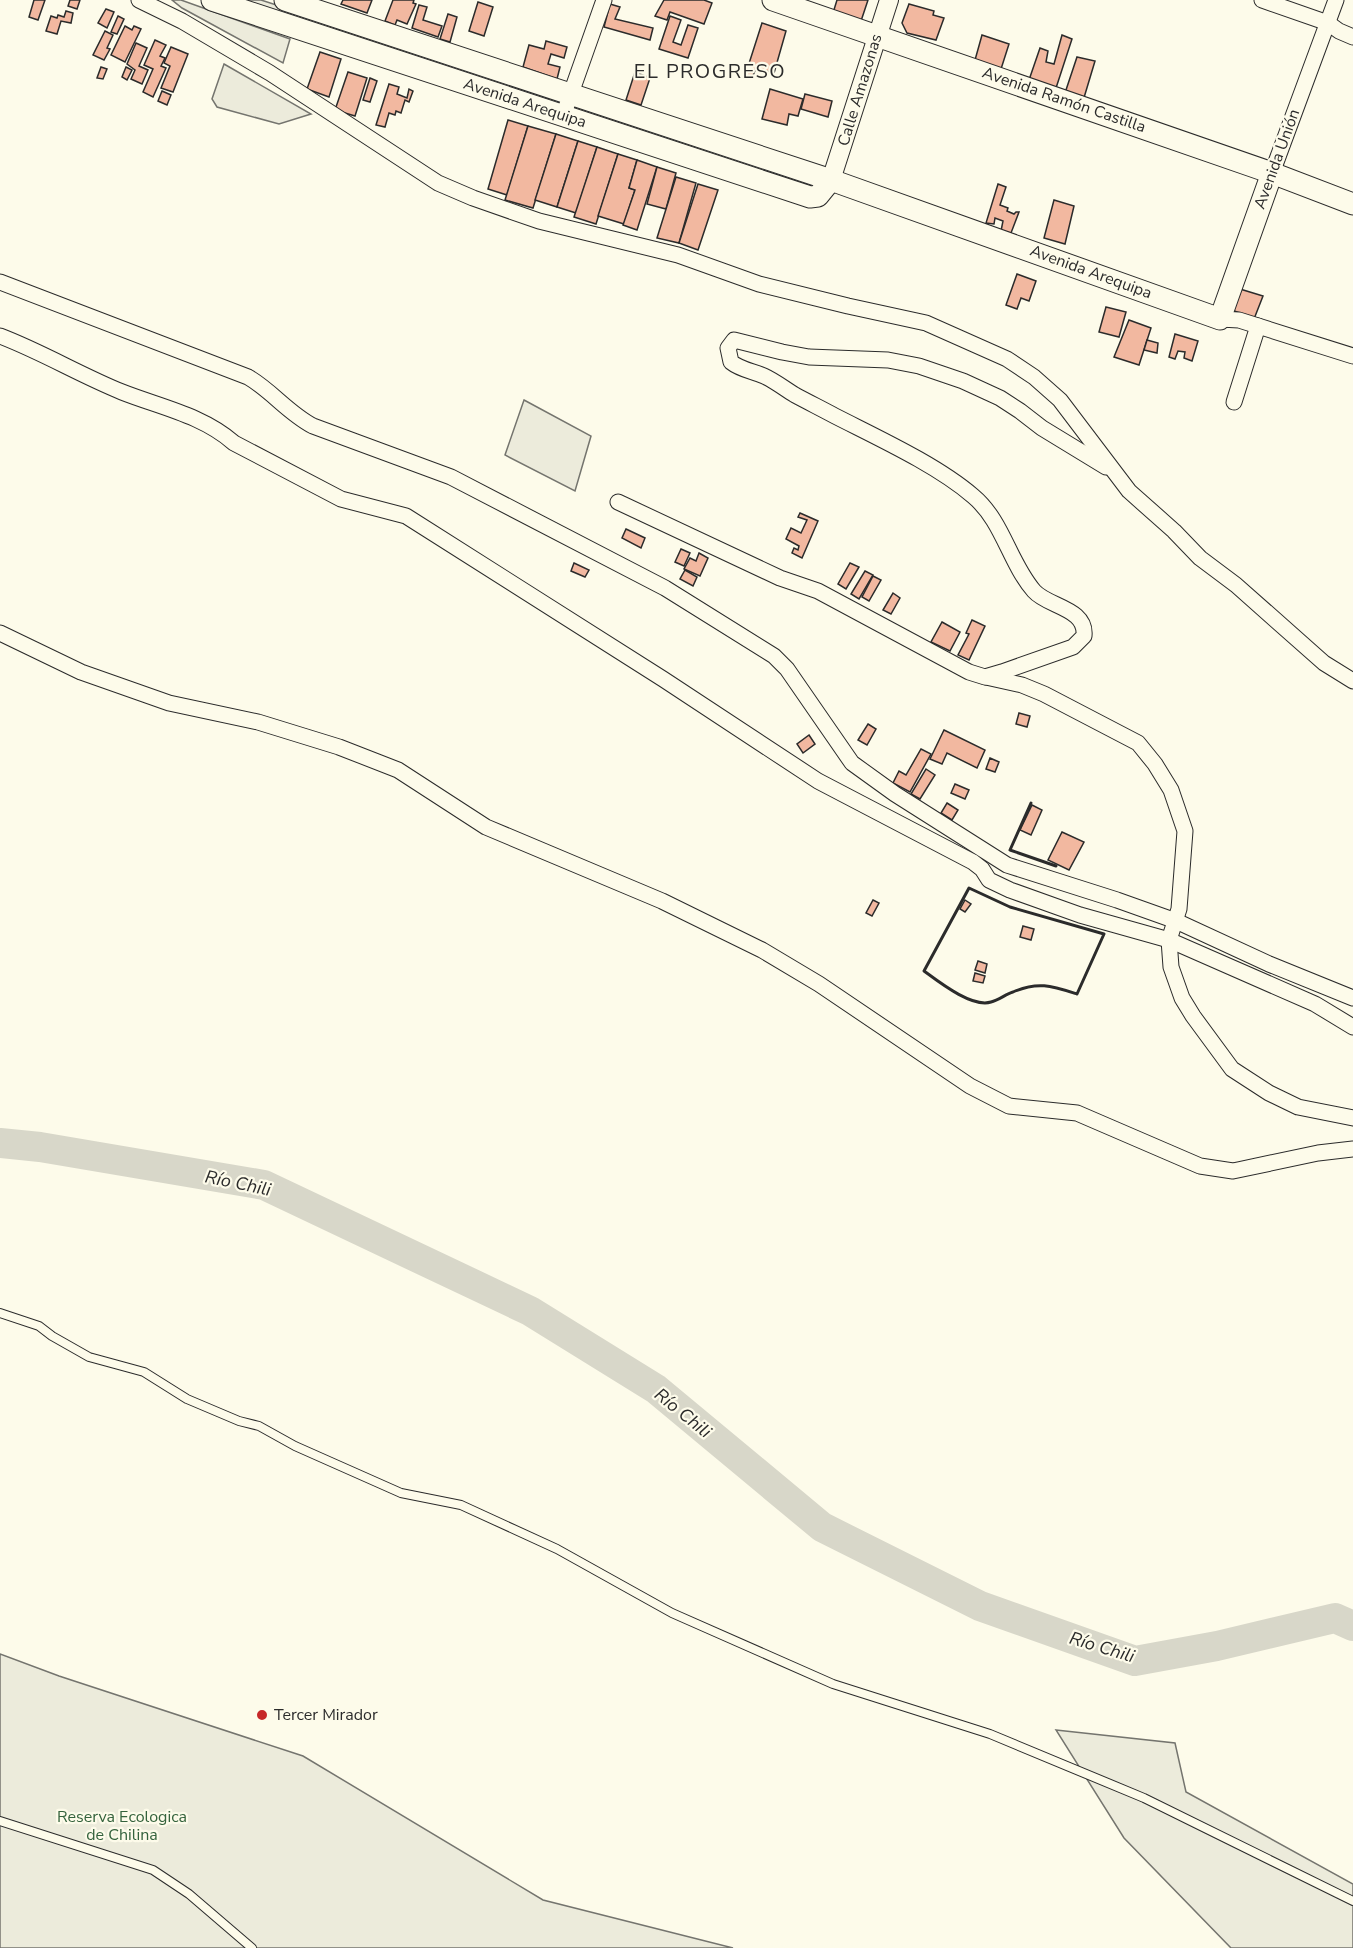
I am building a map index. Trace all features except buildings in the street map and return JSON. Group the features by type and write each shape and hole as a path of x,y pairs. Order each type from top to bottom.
{"main road":[{"name":"Avenida Arequipa","path":"212,0 810,197 818,195 831,180"},
{"name":"Avenida Arequipa","path":"285,0 321,6 571,94 831,180 1220,319"},
{"name":"Avenida Ramón Castilla","path":"773,0 1272,173 1353,204"},
{"name":"Avenida Unión","path":"1220,319 1272,173"}],"street":[{"path":"139,0 182,21 260,67 438,183 464,194 539,221 678,255 759,284 926,323 1006,359 1034,377 1060,400 1129,491 1200,558 1236,585 1324,663 1353,681"},
{"path":"564,116 604,0"},
{"name":"Calle Amazonas","path":"831,180 889,0"},
{"path":"1262,0 1328,23 1353,37"},
{"name":"Avenida Unión","path":"1272,173 1336,0"},
{"path":"312,33 321,6"},
{"path":"0,282 234,371 269,391 298,418 451,477 665,588 774,656 787,669 852,763 895,794 1007,865 1176,921 1353,998"},
{"name":"Avenida Arequipa","path":"1220,319 1239,320 1353,356"},
{"path":"1234,402 1258,326"},
{"path":"0,336 121,391 181,412 221,432 234,443 341,499 406,516 663,679 818,781 973,862 982,869 989,880 1080,915 1169,940 1315,1004 1353,1027"},
{"path":"985,677 1073,647 1084,636 1082,623 1076,615 1041,598 1033,590 991,516 973,495 887,442 796,395 763,375 739,368 730,362 728,348 734,340 809,357 888,360 919,366 963,381 1000,398 1042,428 1116,473"},
{"path":"618,502 780,578 818,591 969,672 1023,685 1138,743 1171,790 1185,831 1179,909 1169,940 1171,967 1182,998 1192,1016 1232,1069 1269,1093 1298,1107 1353,1118"},
{"path":"0,633 81,672 169,703 258,722 339,747 398,770 486,827 662,901 762,950 819,984 970,1086 1009,1106 1077,1113 1200,1166 1233,1171 1318,1153 1353,1149"}],"lane":[{"path":"0,1313 39,1326 89,1357 144,1372 187,1399 239,1421 259,1426 295,1446 401,1492 461,1505 557,1549 672,1613 833,1684 990,1734 1144,1798 1353,1901"},
{"path":"0,1821 153,1870 189,1894 252,1948"}],"green space":[{"path":"172,0 181,0 290,39 283,63 182,8"},
{"path":"239,0 261,0 295,11 293,18"},
{"path":"340,25 549,93 546,102 337,33"},
{"path":"224,64 311,114 279,124 217,107 212,99"},
{"path":"596,110 807,179 804,187 593,119"},
{"path":"524,400 591,436 575,491 505,455"},
{"name":"Reserva Ecologica de Chilina","path":"0,1654 59,1676 303,1756 543,1900 733,1948 0,1948"},
{"path":"1056,1730 1175,1743 1186,1792 1353,1884 1353,1948 1231,1948 1124,1838"}],"waterway":[{"name":"Río Chili","path":"0,1143 40,1147 264,1185 530,1311 656,1389 822,1527 980,1606 1135,1661 1217,1646 1335,1618 1353,1626"}],"wall":[{"path":"1031,803 1010,850 1056,866"},
{"path":"969,888 1010,907 1104,934 1077,994 1052,987 1038,986 1022,989 994,1001 983,1003 965,998 924,971 969,888"}],"place":[{"name":"Tercer Mirador","path":"262,1715"}],"district":[{"name":"EL PROGRESO","path":"710,71"}]}
